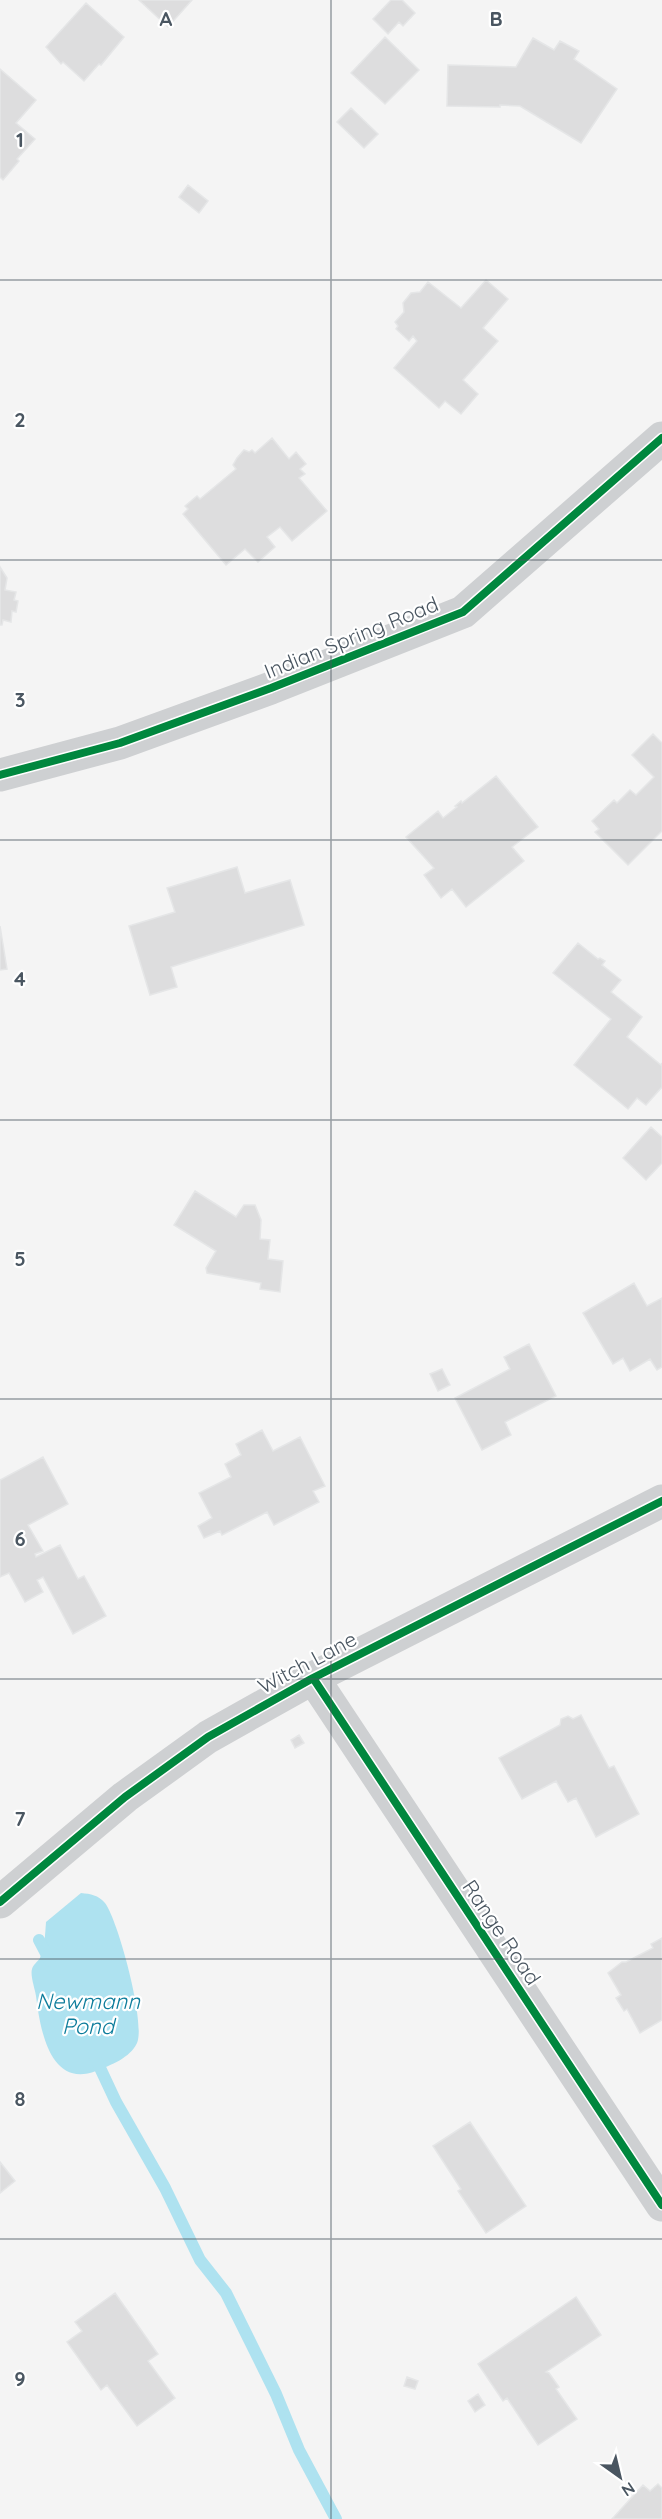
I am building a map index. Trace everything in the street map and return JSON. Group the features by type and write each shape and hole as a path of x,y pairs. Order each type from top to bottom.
{"street":[{"name":"Indian Spring Road","path":"0,775 120,743 271,688 463,612 662,438"},
{"name":"Witch Lane","path":"0,1902 116,1804 165,1766 208,1737 313,1678 662,1501"},
{"name":"Range Road","path":"313,1678 662,2205"}],"water":[{"name":"Newmann Pond","path":"81,1893 91,1894 105,1903 117,1929 134,1994 139,2032 137,2043 125,2057 96,2071 80,2074 67,2071 57,2063 50,2052 40,2023 32,1972 43,1950 46,1922"}],"building":[{"path":"139,0 192,0 168,27"},
{"path":"391,0 402,0 415,13 403,26 399,22 388,34 373,19"},
{"path":"86,3 124,37 101,65 99,64 84,81 63,62 61,64 46,47"},
{"path":"385,37 419,70 385,104 351,73"},
{"path":"533,38 554,50 560,41 579,51 574,59 617,89 581,143 520,106 447,106 448,65 516,67"},
{"path":"0,69 36,100 16,123 35,139 17,159 19,161 3,180 0,177"},
{"path":"351,108 378,134 364,148 337,122"},
{"path":"188,185 208,201 199,213 179,197"},
{"path":"486,280 508,299 483,328 498,341 463,380 478,394 461,414 445,401 439,408 394,368 417,341 413,336 409,341 396,329 398,326 395,322 404,312 403,303 411,293 420,292 428,282 461,308"},
{"path":"272,438 289,459 296,452 306,464 300,469 305,474 299,478 327,511 292,541 280,527 267,537 275,547 258,562 245,549 226,565 183,514 188,509 185,506 197,496 200,499 236,469 233,465 244,450 249,452 252,450 255,453"},
{"path":"0,567 7,578 5,590 16,592 14,600 18,601 16,612 12,611 11,622 3,620 2,625 0,625"},
{"path":"653,734 662,743 662,831 628,865 595,832 599,829 592,821 614,800 617,803 630,790 636,795 654,777 632,755"},
{"path":"496,776 538,827 512,847 524,861 466,907 452,889 441,898 424,875 434,868 406,837 438,811 443,818 461,801 462,803"},
{"path":"237,867 245,893 290,880 304,925 171,967 177,987 150,995 129,926 175,912 167,888"},
{"path":"0,926 7,969 0,970"},
{"path":"578,943 598,959 605,961 602,965 621,980 611,992 642,1017 627,1037 661,1065 662,1063 662,1087 646,1105 637,1098 628,1109 574,1065 611,1019 553,973"},
{"path":"651,1127 662,1137 662,1163 646,1180 623,1158"},
{"path":"195,1191 236,1217 244,1205 255,1205 261,1220 260,1239 270,1240 268,1259 283,1261 280,1292 260,1289 261,1283 207,1273 206,1268 216,1251 174,1225"},
{"path":"634,1283 647,1306 662,1298 662,1367 657,1370 650,1359 630,1371 623,1358 613,1364 583,1313"},
{"path":"529,1344 556,1396 505,1422 511,1435 482,1450 455,1398 510,1369 504,1357"},
{"path":"442,1369 450,1385 438,1391 430,1374"},
{"path":"262,1430 273,1451 300,1437 325,1486 313,1491 319,1502 274,1525 267,1512 222,1535 220,1531 204,1538 198,1526 212,1518 199,1493 231,1477 225,1464 241,1455 236,1444"},
{"path":"43,1457 68,1504 28,1525 43,1551 35,1554 36,1557 60,1545 78,1579 84,1576 106,1616 73,1634 43,1577 37,1580 43,1592 25,1602 9,1573 0,1577 0,1480"},
{"path":"581,1715 609,1768 614,1766 639,1814 596,1837 576,1798 568,1802 556,1781 522,1799 499,1758 560,1725 561,1719 568,1716 573,1719"},
{"path":"299,1735 304,1743 295,1748 291,1740"},
{"path":"662,1938 662,2020 640,2033 627,2009 624,2011 616,1998 621,1995 608,1973 622,1962 653,1948 651,1944"},
{"path":"470,2122 526,2206 486,2233 458,2191 461,2189 433,2146"},
{"path":"0,2162 15,2181 0,2193"},
{"path":"115,2293 158,2354 148,2361 175,2398 137,2426 107,2385 101,2390 67,2342 82,2331 75,2322"},
{"path":"576,2297 601,2335 546,2372 559,2387 556,2389 577,2419 538,2445 507,2398 503,2401 478,2364"},
{"path":"407,2377 418,2381 415,2389 404,2386"},
{"path":"478,2394 485,2405 475,2412 468,2401"},
{"path":"658,2484 662,2488 662,2519 612,2519 643,2485 650,2491"}],"waterway":[{"path":"39,1940 50,1961"},
{"path":"94,2055 116,2102 165,2188 200,2260 226,2293 276,2394 299,2450 336,2519"}],"cycle path":[{"path":"0,775 120,743 271,688 463,612 662,438"},
{"path":"0,1902 125,1797 208,1737 313,1678 662,1501"},
{"path":"313,1678 662,2205"}]}
